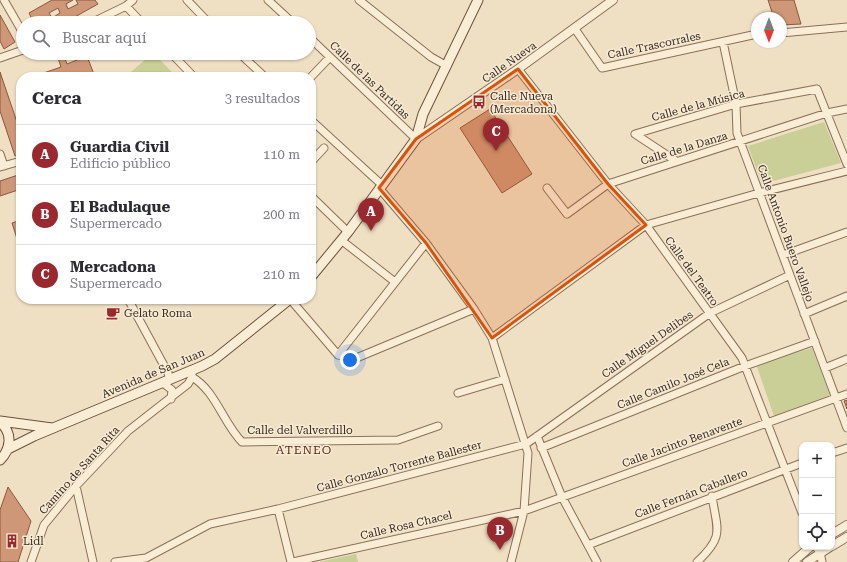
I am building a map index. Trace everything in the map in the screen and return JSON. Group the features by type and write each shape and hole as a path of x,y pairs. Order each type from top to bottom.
{"main road":[{"path":"316,271 348,232 416,139 421,121 478,0"},
{"name":"Avenida de San Juan","path":"8,449 34,436 166,382 192,374 215,359 284,304"},
{"path":"0,422 54,428"},
{"path":"0,422 7,430 9,436 8,449 0,460"}],"street":[{"path":"4,0 16,21"},
{"path":"105,16 126,6 133,0"},
{"path":"187,0 202,16"},
{"path":"268,0 285,16"},
{"path":"359,0 431,57 446,66"},
{"name":"Calle Nueva","path":"416,139 518,69 613,0"},
{"path":"126,6 135,16"},
{"path":"787,32 847,27"},
{"name":"Calle Trascorrales","path":"574,29 602,68 751,35"},
{"name":"Calle Antonio Buero Vallejo","path":"724,42 736,104 737,133 847,428"},
{"name":"Calle de las Partidas","path":"316,43 416,139"},
{"path":"0,58 16,52"},
{"path":"316,72 330,56"},
{"path":"178,60 189,72"},
{"path":"247,60 260,72"},
{"name":"Calle del Teatro","path":"518,69 608,184 646,225 742,358 799,505"},
{"name":"Calle de la Música","path":"676,161 635,134 736,104 817,89 827,113"},
{"name":"Calle de la Danza","path":"547,188 567,214 608,184 827,113 847,109"},
{"path":"827,113 847,164"},
{"path":"421,121 434,127"},
{"path":"316,125 381,186 426,243 474,309 492,338 528,453 524,511 511,562"},
{"path":"316,157 324,148"},
{"path":"0,154 2,166 16,162"},
{"path":"492,338 646,225 759,193 847,171"},
{"path":"316,201 348,232"},
{"path":"782,255 847,232"},
{"path":"341,240 395,282"},
{"path":"338,355 426,243"},
{"name":"Calle Miguel Delibes","path":"526,444 710,313 790,275"},
{"path":"804,314 847,296"},
{"path":"131,304 168,372 166,382 172,390 171,398"},
{"path":"294,304 338,355 354,359 474,309"},
{"name":"Calle Camilo José Cela","path":"541,448 745,366 814,341"},
{"path":"825,368 847,359"},
{"name":"Camino de Santa Rita","path":"31,562 44,525 76,486 128,431 188,384 192,374"},
{"name":"Calle del Valverdillo","path":"192,374 208,392 233,433 242,442 398,440 438,426"},
{"path":"458,393 505,379"},
{"name":"Calle Jacinto Benavente","path":"524,511 847,394"},
{"path":"536,436 562,497 597,562"},
{"name":"Calle Gonzalo Torrente Ballester","path":"115,562 146,558 210,524 278,510 526,444"},
{"path":"835,452 847,448"},
{"name":"Calle Fernán Caballero","path":"588,545 712,496 799,464"},
{"path":"76,486 93,562"},
{"path":"697,562 711,549 718,533 712,496"},
{"path":"278,510 292,562"},
{"name":"Calle Rosa Chacel","path":"292,562 524,511"},
{"path":"835,532 847,525"},
{"path":"835,544 847,537"},
{"path":"793,562 807,550"},
{"path":"807,562 818,550 822,562"}],"highlighted area":[{"path":"518,69 608,184 646,225 492,338 426,243 379,188 416,139"}],"green space":[{"path":"145,60 160,60 172,72 131,72"},
{"path":"824,122 841,163 762,184 748,146"},
{"path":"812,348 830,395 774,416 756,364"},
{"path":"356,554 358,562 319,562"}],"building":[{"path":"52,0 73,0 66,4 68,9 78,4 76,0 95,0 98,4 77,16 55,16 60,13 58,8 49,13 51,16 30,16 29,13"},
{"path":"768,0 794,0 801,24 787,25 787,12 772,12"},
{"path":"0,15 15,42 4,49 0,41"},
{"path":"59,60 66,60 67,64 77,60 89,60 93,72 46,72 61,67"},
{"path":"0,72 16,119 16,156 15,156 0,111"},
{"path":"490,109 532,174 502,193 460,128"},
{"path":"16,176 16,191 0,196 0,181"},
{"path":"16,222 16,236 12,223"},
{"path":"847,400 847,409 844,401"},
{"name":"Lidl","path":"8,487 31,521 18,562 0,562 0,510"}],"place":[{"name":"Calle Nueva (Mercadona)","path":"479,102"},
{"name":"Mercadona","path":"496,151"},
{"name":"Guardia Civil","path":"371,231"},
{"name":"Gelato Roma","path":"113,313"},
{"name":"Lidl","path":"12,541"},
{"name":"El Badulaque","path":"500,550"}],"district":[{"name":"ATENEO","path":"304,450"}]}
